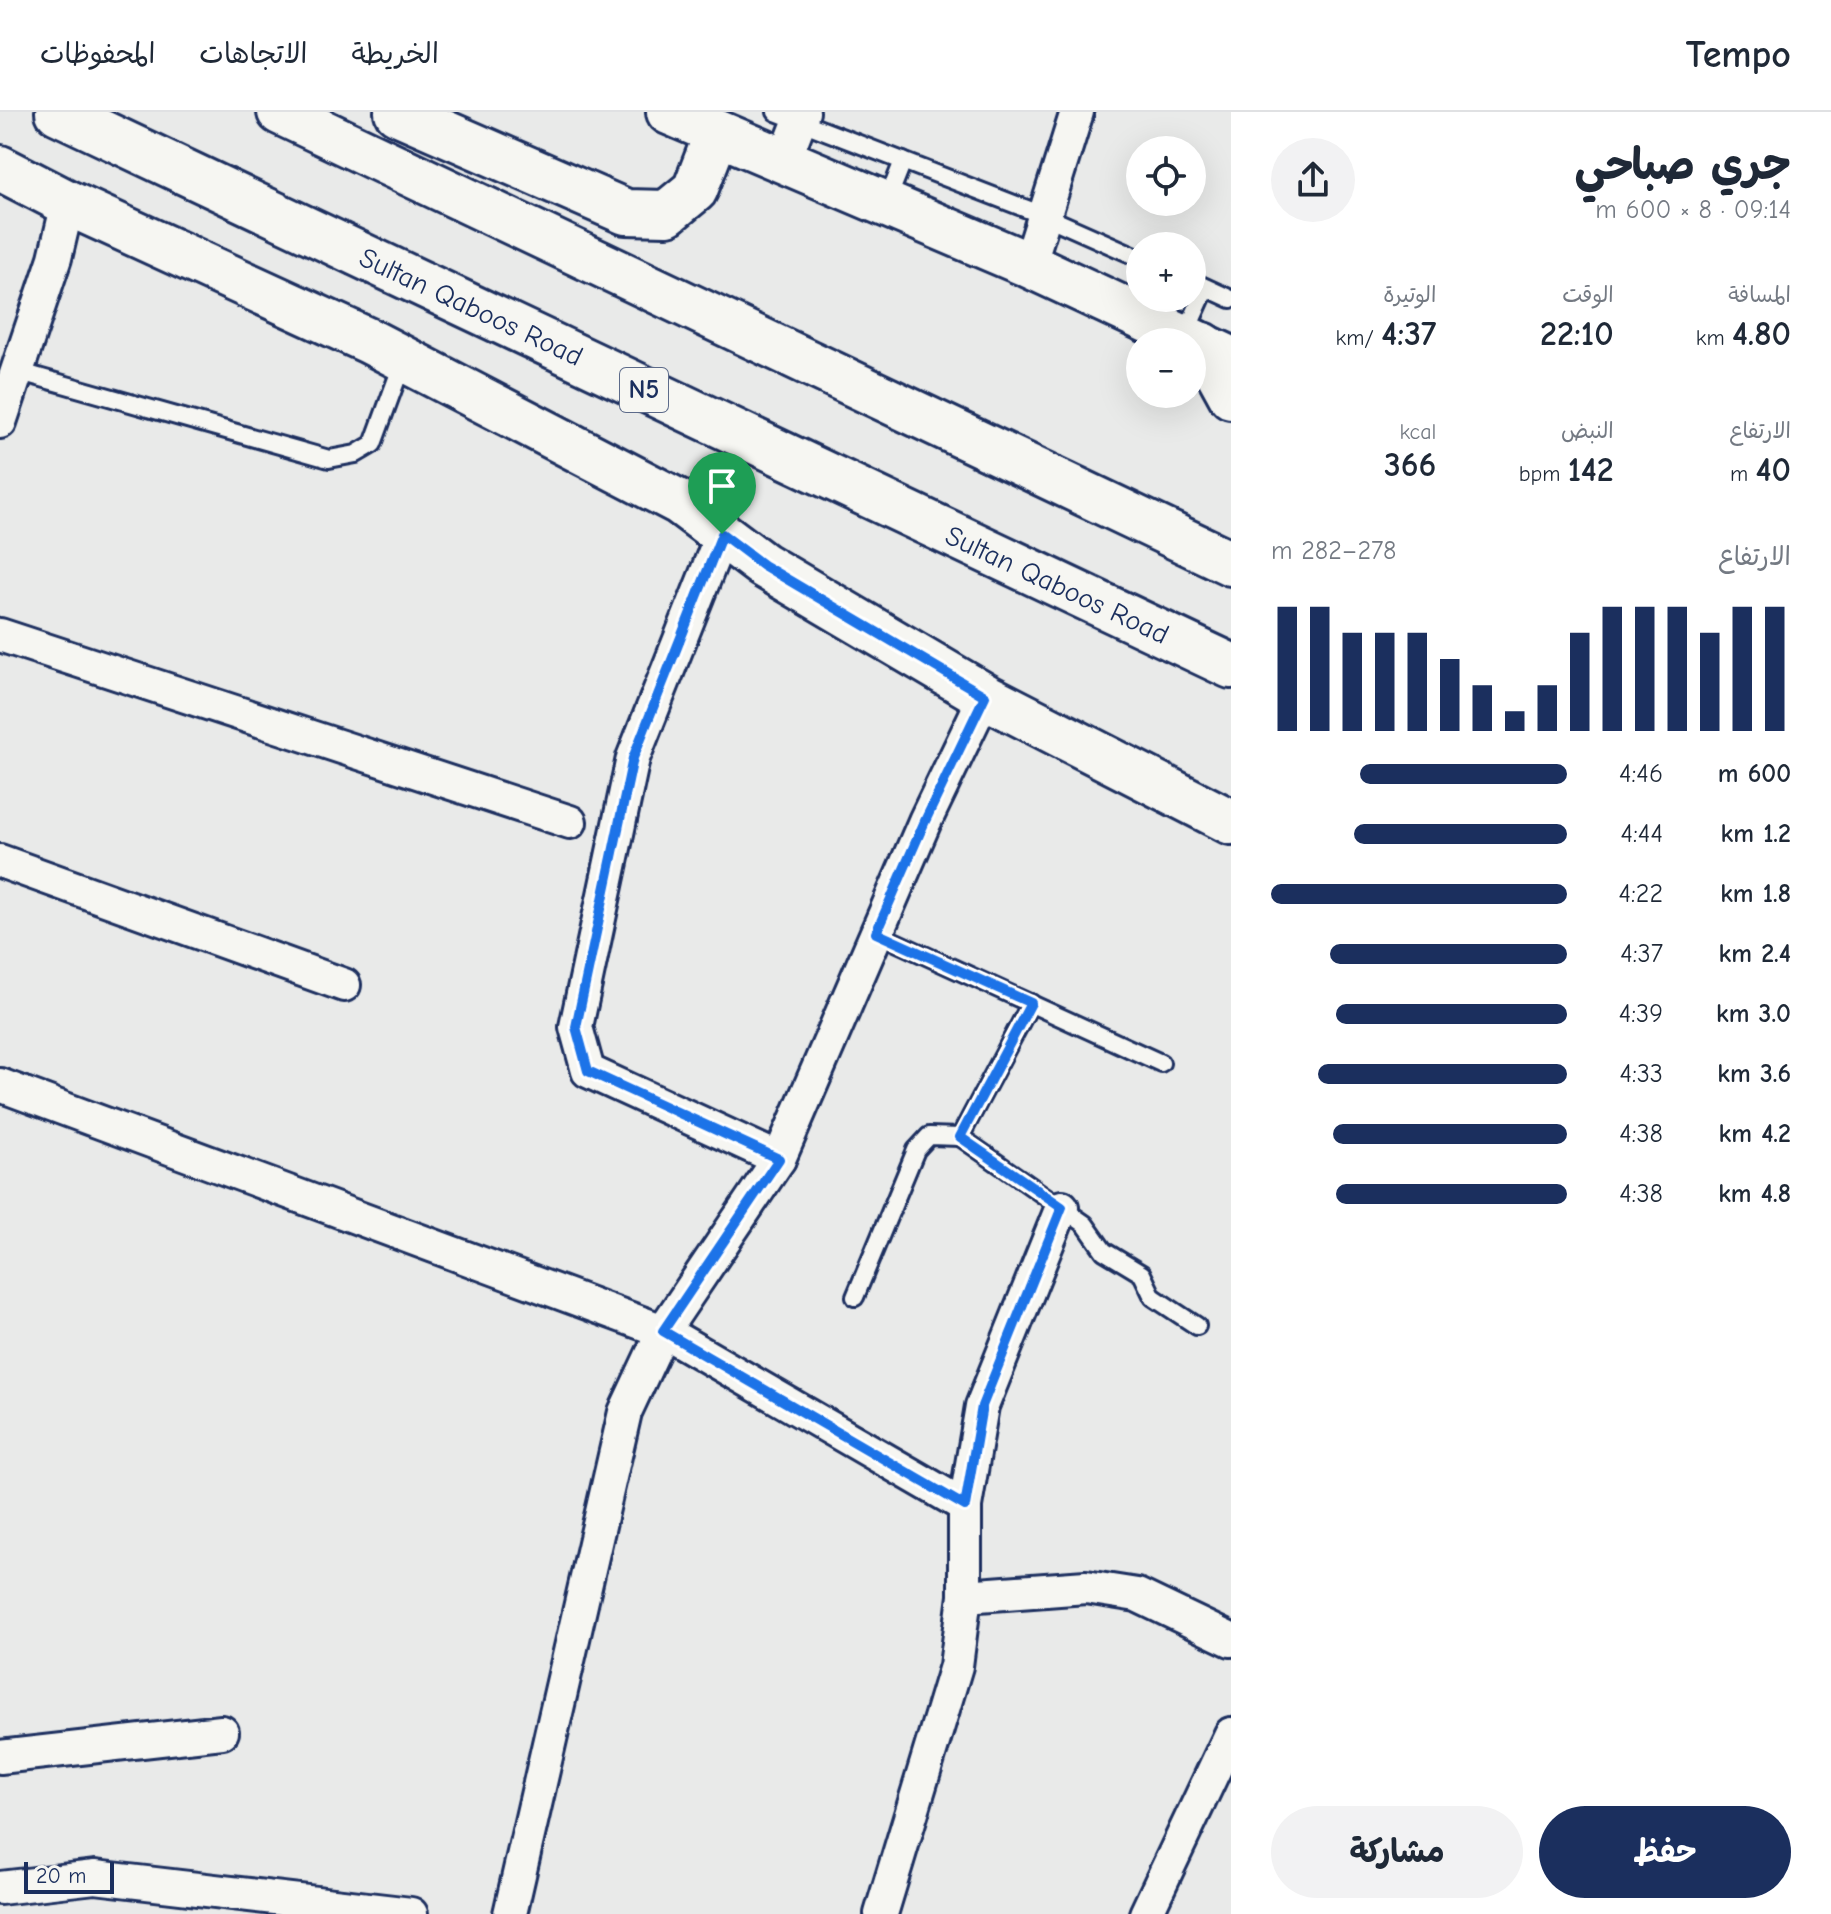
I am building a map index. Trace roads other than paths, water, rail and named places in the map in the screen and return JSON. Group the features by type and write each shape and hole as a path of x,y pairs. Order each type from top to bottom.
{"main road":[{"name":"Sultan Qaboos Road","path":"58,112 1231,666"},
{"path":"280,112 1231,563"},
{"path":"397,112 626,212 667,213 695,190 717,133"},
{"path":"669,112 1029,265 1165,328"},
{"path":"0,168 68,203 404,359 679,502 763,565 985,696 1231,822"},
{"path":"1206,347 1231,396"}],"street":[{"path":"1029,265 1077,112"},
{"path":"784,161 793,115"},
{"path":"0,422 55,258 68,203"},
{"path":"722,534 633,758 576,1027 588,1071 779,1159"},
{"path":"0,635 570,822"},
{"path":"510,1914 625,1412 663,1331 779,1159 925,821 985,696"},
{"path":"0,861 344,985"},
{"path":"0,1085 663,1331 965,1506"},
{"path":"881,1914 956,1666 965,1596 965,1506 982,1406 1062,1207"},
{"path":"965,1596 1086,1587 1137,1595 1231,1640"},
{"path":"0,1757 222,1732"},
{"path":"1146,1914 1231,1734"},
{"path":"0,1888 95,1877 235,1904 411,1914"}],"lane":[{"path":"793,115 1126,252"},
{"path":"886,204 903,161"},
{"path":"1206,288 1231,299"},
{"path":"17,371 329,459 356,454 373,444 404,359"},
{"path":"876,933 1161,1063"},
{"path":"960,1137 1031,1003"},
{"path":"855,1297 916,1150 929,1136 960,1137 1085,1224 1104,1251 1142,1274 1153,1297 1197,1326"}]}
